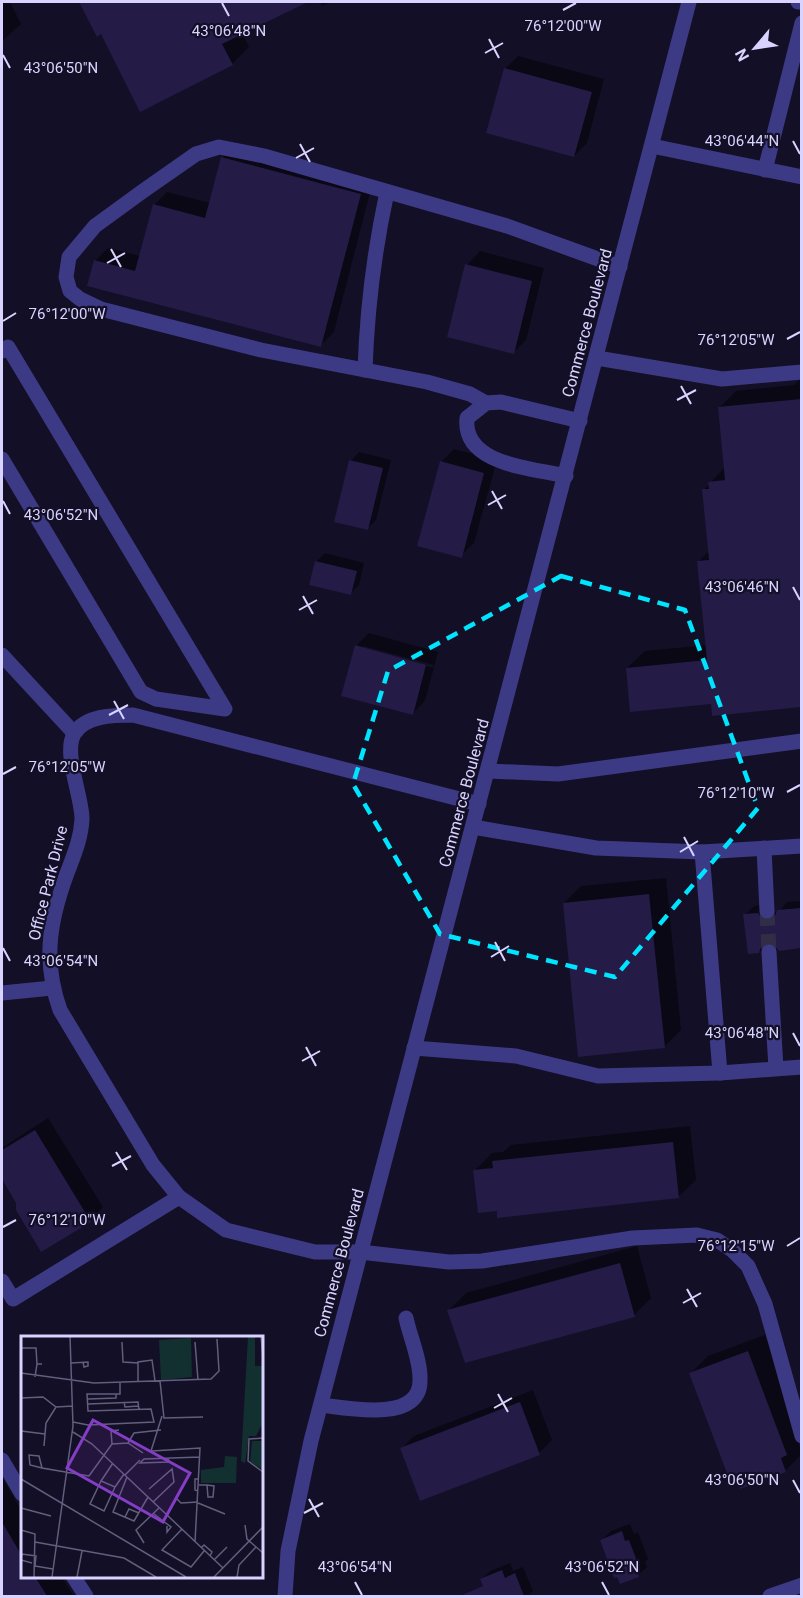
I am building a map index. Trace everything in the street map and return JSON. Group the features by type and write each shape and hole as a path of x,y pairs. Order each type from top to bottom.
{"street":[{"name":"Commerce Boulevard","path":"285,1596 288,1551 321,1405 689,2"},
{"path":"765,170 801,24"},
{"path":"652,146 801,177"},
{"path":"580,422 501,402 486,403 470,394 365,370 261,350 101,309 80,299 70,291 66,277 69,257 95,226 196,154 219,147 264,156 507,226 620,267"},
{"path":"365,370 367,312 374,252 387,192"},
{"path":"2,351 8,347 225,709 156,699 141,692 2,459"},
{"path":"597,358 722,379 801,372"},
{"path":"486,403 467,418 466,430 469,439 477,448 488,456 566,476"},
{"path":"2,655 74,733 107,714 133,716 480,804"},
{"name":"Office Park Drive","path":"74,733 70,752 82,818 78,847 65,879 48,942 52,988 60,1010 153,1165 179,1197 226,1230 315,1252 360,1252 448,1262 482,1261 633,1238 698,1235 717,1240 748,1266 765,1304 801,1436"},
{"path":"488,771 558,774 801,741"},
{"path":"473,827 596,848 702,852 801,846"},
{"path":"764,848 767,911"},
{"path":"702,852 720,1073"},
{"path":"769,952 776,1068"},
{"path":"2,993 52,988"},
{"path":"414,1048 516,1056 598,1076 720,1073 801,1067"},
{"path":"2,1281 13,1299 179,1197"},
{"path":"321,1405 376,1410 399,1408 415,1398 421,1379 406,1318"},
{"path":"2,1460 21,1492"},
{"path":"74,1577 86,1596"},
{"path":"771,1596 801,1585"}],"highlighted area":[{"path":"561,576 685,610 758,808 615,977 440,934 353,784 388,671"}],"building":[{"path":"79,2 308,2 222,44 233,65 140,112 101,34 97,37"},
{"path":"504,68 592,92 574,157 486,133"},
{"path":"221,157 361,194 321,347 87,286 94,260 135,271 153,204 205,218"},
{"path":"465,264 532,281 514,354 447,337"},
{"path":"801,399 801,707 712,716 711,704 630,712 626,668 707,660 697,561 709,560 702,489 709,489 708,482 725,480 718,407"},
{"path":"349,460 383,468 368,530 334,522"},
{"path":"440,461 484,473 462,558 417,546"},
{"path":"315,561 357,571 351,595 309,585"},
{"path":"355,645 426,665 413,715 341,696"},
{"path":"649,894 665,1048 578,1057 563,903"},
{"path":"801,908 801,948 779,951 774,944 768,942 761,947 759,953 748,954 743,914 758,913 762,919 768,921 775,916 777,910"},
{"path":"35,1130 91,1222 41,1252 16,1210 16,1203 2,1179 2,1150"},
{"path":"673,1142 679,1198 497,1218 497,1211 478,1213 473,1170 493,1168 492,1161"},
{"path":"620,1263 635,1317 465,1363 447,1310"},
{"path":"748,1351 787,1455 781,1458 786,1472 740,1489 735,1474 728,1476 689,1373"},
{"path":"520,1402 540,1455 420,1501 400,1448"},
{"path":"2,1522 21,1554 21,1577 35,1577 47,1596 2,1596"},
{"path":"622,1531 625,1541 629,1540 640,1569 637,1570 639,1577 620,1584 617,1577 614,1578 600,1540"},
{"path":"502,1570 505,1578 515,1573 524,1596 460,1596 483,1586 480,1579"}],"tunnel":[{"path":"767,911 769,952"}]}
